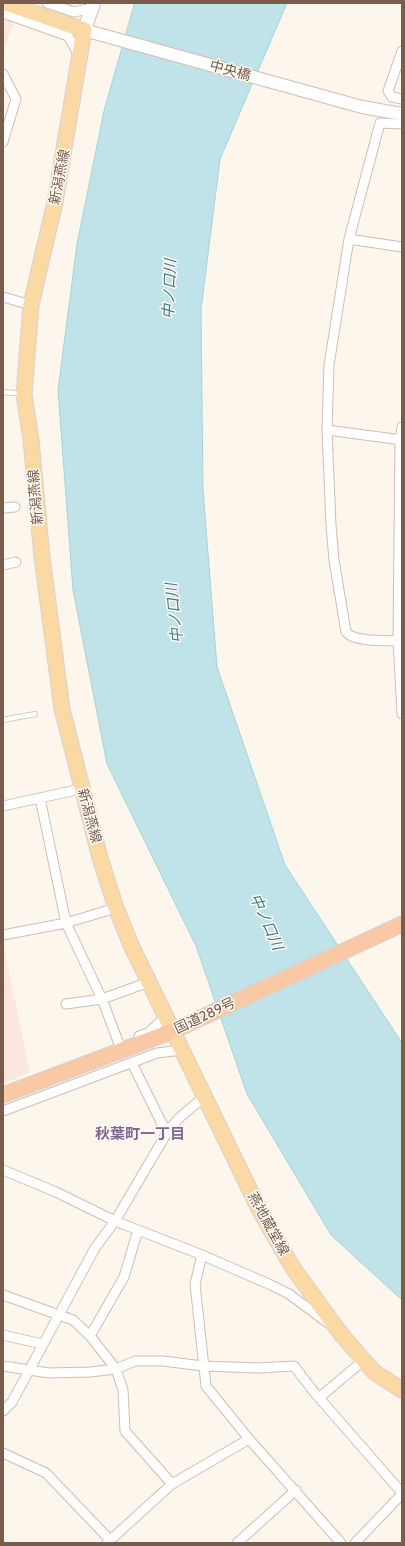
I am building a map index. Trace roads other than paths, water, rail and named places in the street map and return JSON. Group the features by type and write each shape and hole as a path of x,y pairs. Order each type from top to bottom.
{"highway":[{"name":"国道289号","path":"3,1095 173,1031 402,924"}],"main road":[{"path":"6,3 91,32 93,6"},
{"name":"新潟燕線","path":"91,32 80,57 55,202 31,306 24,394 31,440 42,557 62,709 81,789 116,908 165,1017 173,1031"},
{"name":"燕地蔵堂線","path":"173,1031 260,1211 293,1268 342,1334 374,1372 402,1390"}],"street":[{"path":"47,3 74,12 93,6"},
{"path":"3,13 68,36 80,57"},
{"name":"中央橋","path":"91,32 362,107 402,114"},
{"path":"402,51 388,91 392,97 402,99"},
{"path":"3,74 16,99 3,142"},
{"path":"400,640 359,639 349,636 346,632 334,560 327,430 329,365 349,239 380,123 402,124"},
{"path":"349,239 402,247"},
{"path":"3,297 31,306"},
{"path":"402,427 400,640 402,714"},
{"path":"327,430 401,440"},
{"path":"3,508 15,507"},
{"path":"3,565 16,562"},
{"path":"3,806 81,789"},
{"path":"40,798 66,923 102,999 119,1044"},
{"path":"3,935 66,923 116,908"},
{"path":"66,1004 102,999 149,982"},
{"path":"3,1088 148,1033 165,1017"},
{"path":"3,1110 157,1053 182,1050"},
{"path":"132,1063 162,1124 168,1131"},
{"path":"3,1411 12,1402 30,1370 42,1344 96,1248 115,1221 168,1131 179,1118 204,1097"},
{"path":"3,1170 56,1192 115,1221 202,1255 290,1294 342,1334"},
{"path":"90,1336 124,1277 138,1230"},
{"path":"202,1255 195,1284 206,1386 249,1439 296,1490 341,1543"},
{"path":"3,1295 58,1316 73,1320 90,1336 116,1369 124,1390 125,1431 172,1484"},
{"path":"3,1335 42,1344"},
{"path":"320,1397 364,1360"},
{"path":"3,1366 50,1373 90,1372 116,1369 134,1361 163,1361 203,1366 258,1368 294,1366 314,1392 320,1397 402,1494 355,1543"},
{"path":"3,1453 46,1472 108,1542 172,1484 249,1439"},
{"path":"237,1543 296,1490"}],"lane":[{"path":"3,392 24,394"},
{"path":"3,720 35,714"}],"water":[{"name":"中ノ口川","path":"135,3 287,3 220,159 201,310 203,490 217,667 285,865 402,1043 402,1300 331,1235 247,1094 196,946 107,764 73,590 58,390 77,244 104,111"}],"district":[{"name":"秋葉町一丁目","path":"140,1135"}]}
